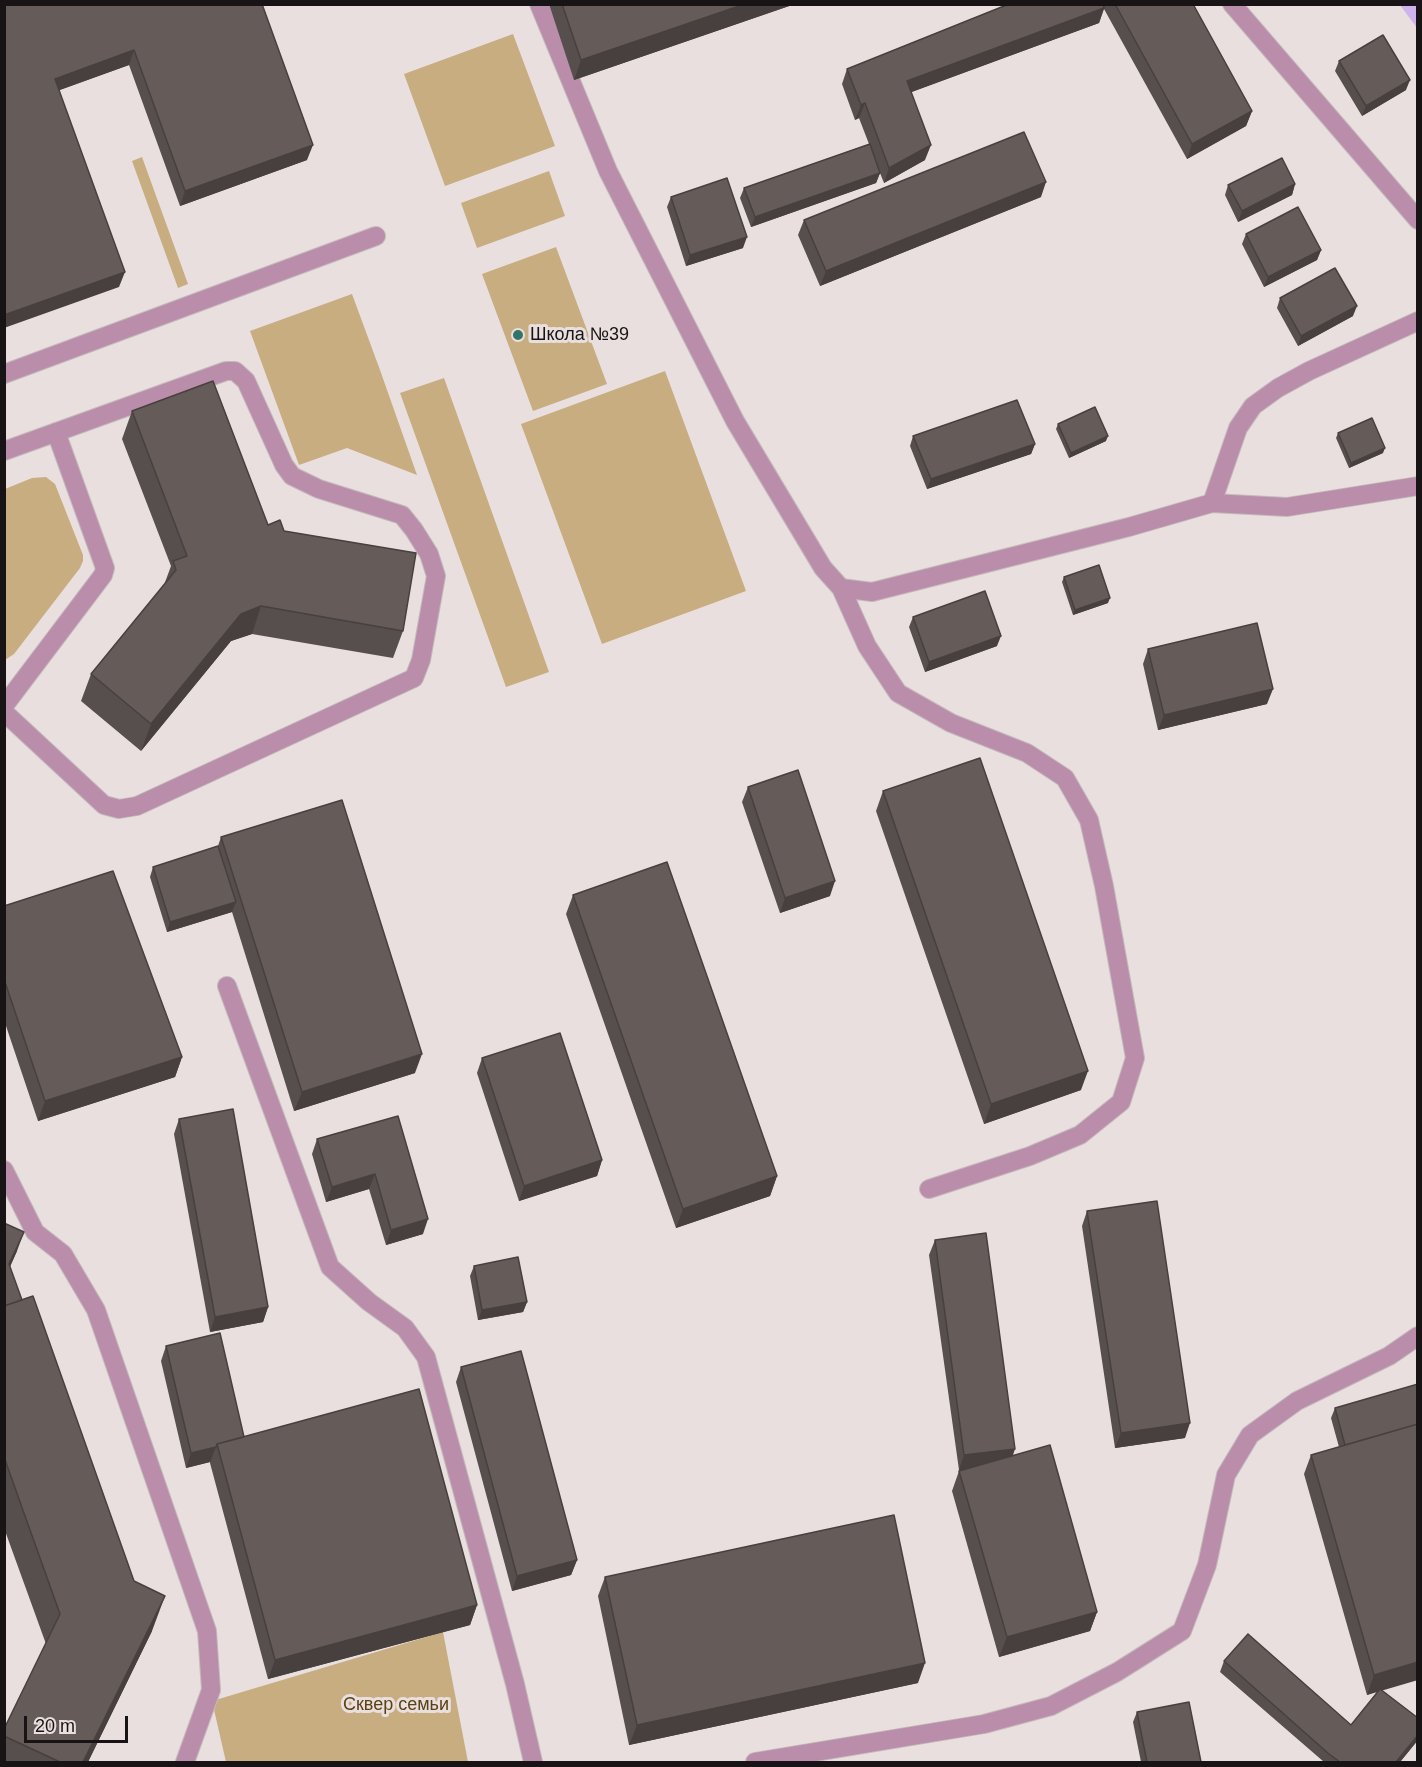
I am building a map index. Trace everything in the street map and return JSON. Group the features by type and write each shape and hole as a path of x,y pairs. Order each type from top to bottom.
{"street":[{"path":"539,4 608,171 735,422 823,568 841,588 867,646 898,693 951,723 1027,753 1065,778 1089,820 1104,886 1135,1058 1121,1102 1080,1136 1030,1156 929,1189"},
{"path":"1232,4 1418,220"},
{"path":"4,374 376,236"},
{"path":"1212,503 1238,428 1253,406 1278,388 1309,371 1418,321"},
{"path":"4,451 226,371 235,371 246,381 284,465 292,476 319,489 402,515 429,554 436,576 422,660 414,678 137,806 119,809 104,805 4,712"},
{"path":"4,706 103,574 105,568 56,432"},
{"path":"841,588 872,591 1129,527 1212,503 1287,507 1418,486"},
{"path":"227,986 330,1267 369,1302 405,1328 426,1357 515,1684 533,1762"},
{"path":"4,1170 35,1232 63,1254 96,1310 207,1631 211,1690 184,1762"},
{"path":"755,1762 984,1724 1051,1706 1117,1672 1182,1631 1207,1565 1226,1475 1250,1435 1297,1401 1389,1356 1418,1336"}],"green space":[{"path":"513,34 555,146 445,186 404,74"},
{"path":"142,157 188,284 178,288 132,161"},
{"path":"549,171 565,216 477,248 461,203"},
{"path":"556,247 607,384 533,411 482,274"},
{"path":"352,294 417,475 347,448 299,465 250,331"},
{"path":"665,371 746,591 602,644 521,424"},
{"path":"444,378 549,672 506,687 400,393"},
{"path":"46,477 55,484 83,555 83,561 14,654 5,660 5,489 32,478"},
{"name":"Сквер семьи","path":"443,1632 468,1762 226,1762 212,1701"}],"shaded area":[{"path":"1400,5 1417,5 1417,28"}],"building":[{"path":"4,4 262,4 313,145 185,191 134,50 55,79 125,272 4,315"},
{"path":"562,4 745,4 581,60"},
{"path":"1009,4 1103,4 1104,8 907,81 931,145 889,168 865,103 861,105 847,69"},
{"path":"1115,4 1193,4 1252,111 1192,144"},
{"path":"1383,35 1410,80 1366,106 1339,61"},
{"path":"1024,132 1046,182 826,271 804,220"},
{"path":"870,144 880,173 755,217 744,188"},
{"path":"1282,158 1295,184 1242,211 1228,185"},
{"path":"727,178 747,237 690,255 671,197"},
{"path":"1298,207 1321,250 1268,277 1246,234"},
{"path":"1335,268 1357,306 1301,336 1280,298"},
{"path":"213,381 268,525 280,520 284,531 416,553 403,631 261,606 241,614 151,724 91,674 176,570 173,561 187,556 132,411"},
{"path":"1017,400 1035,444 931,479 913,436"},
{"path":"1095,407 1108,436 1071,453 1058,424"},
{"path":"1372,418 1385,448 1351,463 1338,433"},
{"path":"1099,565 1110,598 1075,610 1064,577"},
{"path":"985,591 1001,636 929,662 913,617"},
{"path":"1257,623 1273,689 1164,715 1148,649"},
{"path":"980,758 1088,1071 991,1104 883,791"},
{"path":"798,770 835,881 785,898 748,787"},
{"path":"342,800 422,1054 302,1092 221,837"},
{"path":"218,846 236,902 170,922 153,867"},
{"path":"667,862 777,1176 683,1209 573,895"},
{"path":"113,871 182,1057 45,1101 4,979 4,906"},
{"path":"560,1033 602,1160 524,1186 482,1058"},
{"path":"233,1109 268,1307 215,1317 179,1119"},
{"path":"398,1116 428,1219 391,1230 375,1174 332,1187 317,1139"},
{"path":"1157,1201 1190,1423 1121,1433 1087,1211"},
{"path":"4,1223 24,1232 9,1264 22,1300 4,1306"},
{"path":"986,1233 1015,1449 964,1455 935,1240"},
{"path":"518,1257 527,1302 482,1310 474,1266"},
{"path":"33,1296 134,1581 165,1596 83,1762 60,1762 4,1736 4,1729 60,1614 4,1457 4,1306"},
{"path":"220,1333 244,1437 191,1453 166,1346"},
{"path":"521,1351 577,1560 517,1576 461,1367"},
{"path":"1418,1384 1418,1424 1345,1445 1335,1408"},
{"path":"419,1389 477,1605 275,1660 217,1444"},
{"path":"1418,1424 1418,1662 1374,1675 1311,1455"},
{"path":"1050,1445 1097,1612 1007,1637 959,1471"},
{"path":"894,1515 925,1663 637,1725 605,1577"},
{"path":"1248,1634 1351,1725 1380,1689 1418,1718 1418,1735 1396,1762 1340,1762 1224,1661"},
{"path":"1189,1702 1201,1762 1147,1762 1137,1712"}],"place":[{"name":"Школа №39","path":"518,335"}]}
